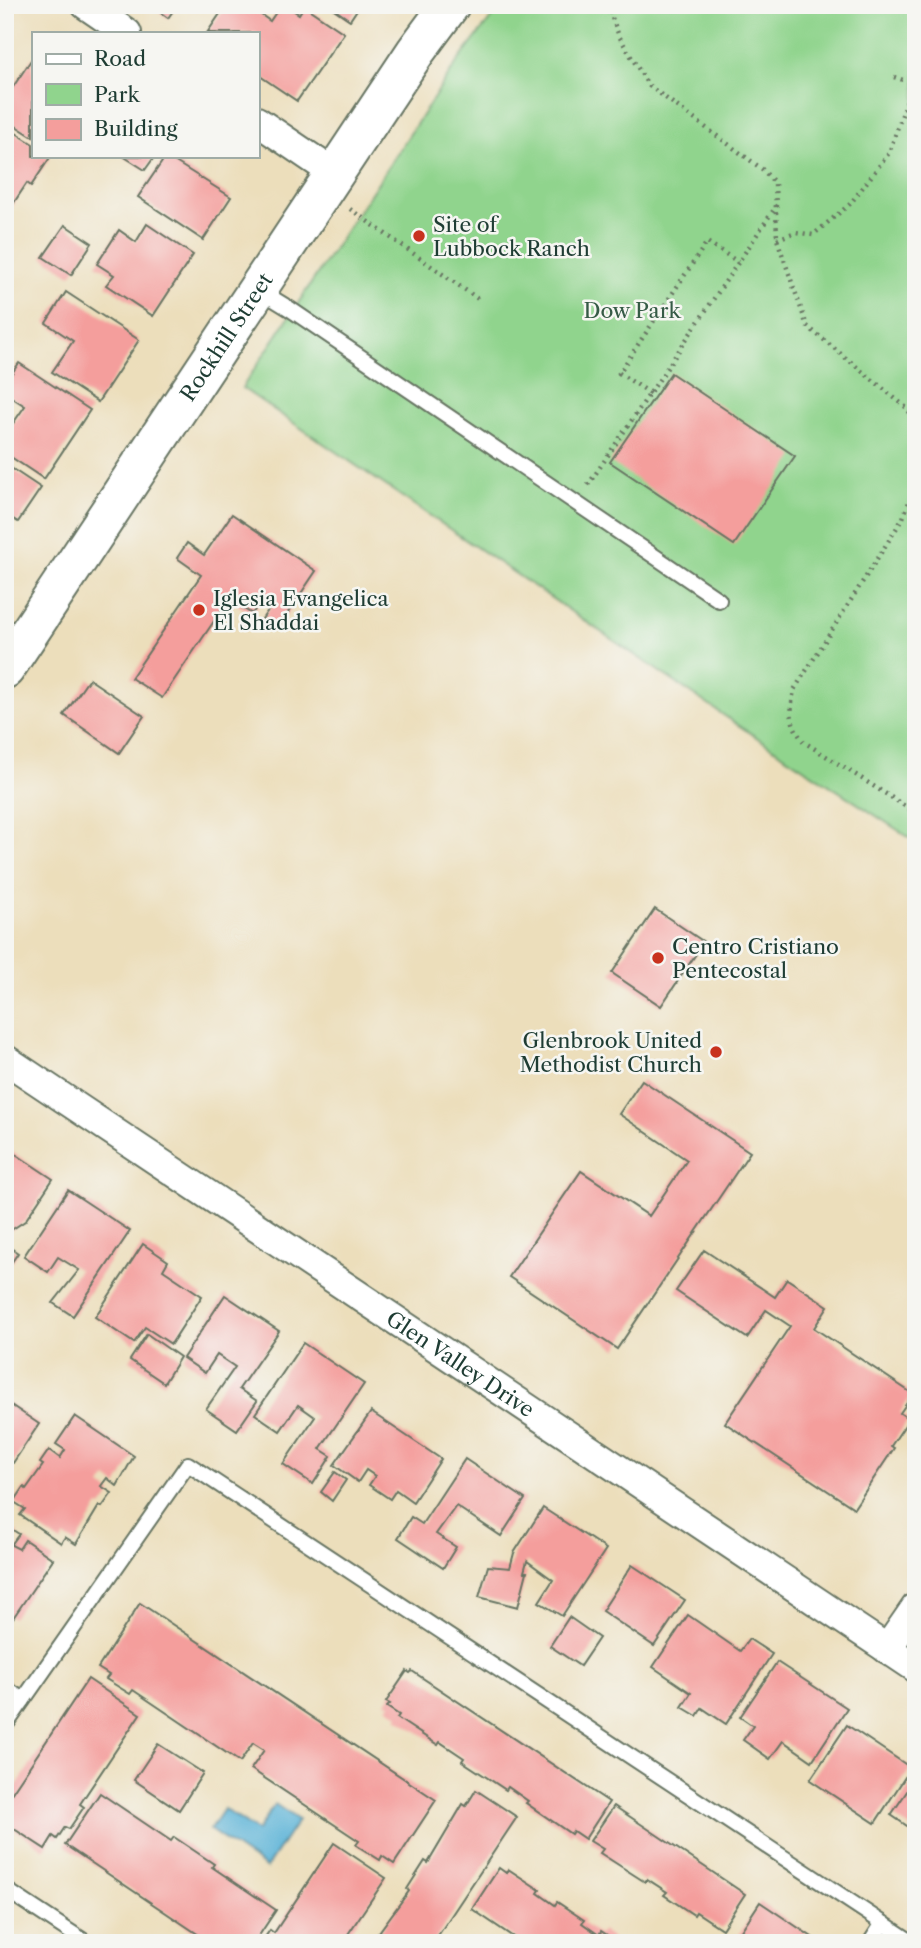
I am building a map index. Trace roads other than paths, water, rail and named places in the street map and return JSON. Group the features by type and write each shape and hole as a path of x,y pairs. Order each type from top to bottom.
{"street":[{"path":"86,5 126,32"},
{"name":"Rockhill Street","path":"5,669 416,51 450,5"},
{"path":"259,123 329,182"},
{"name":"Glen Valley Drive","path":"5,1059 916,1668"},
{"path":"887,1649 916,1607"}],"lane":[{"path":"258,289 719,600"},
{"path":"5,1726 188,1464 913,1943"},
{"path":"5,1688 23,1700"},
{"path":"5,1889 87,1943"},
{"path":"870,1943 883,1923"}],"water":[{"path":"275,1804 298,1820 266,1868 210,1830 224,1809 257,1831"}],"place":[{"name":"Site of Lubbock Ranch","path":"419,236"},
{"name":"Iglesia Evangelica El Shaddai","path":"199,610"},
{"name":"Centro Cristiano Pentecostal","path":"658,958"},
{"name":"Glenbrook United Methodist Church","path":"716,1052"}],"park label":[{"name":"Dow Park","path":"632,310"}]}
